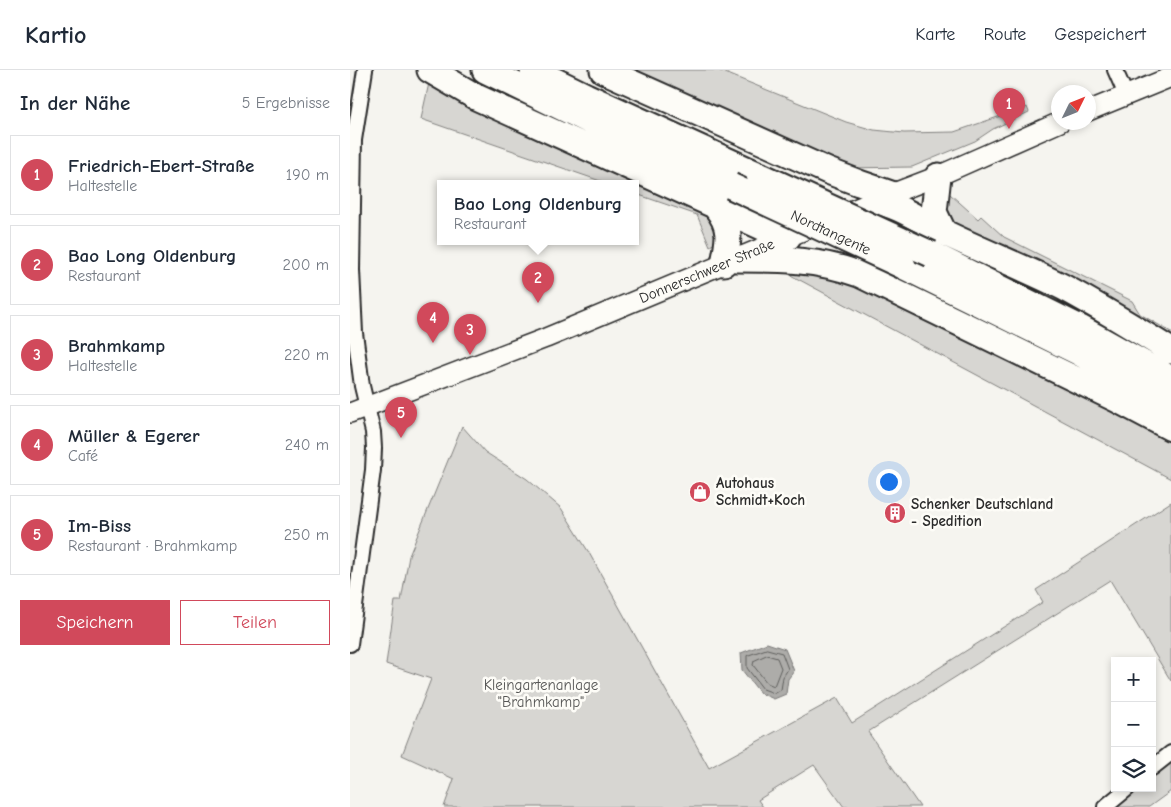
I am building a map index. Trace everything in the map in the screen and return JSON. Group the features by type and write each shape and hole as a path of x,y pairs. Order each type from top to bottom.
{"highway":[{"path":"430,70 476,97 780,236 788,237"},
{"name":"Nordtangente","path":"485,70 606,129 903,266 1078,352 1171,404"},
{"name":"Nordtangente","path":"533,70 931,254 1080,328 1171,379"},
{"path":"603,70 828,171 859,183 882,197 886,204 1062,287 1171,351"},
{"path":"828,171 838,200 832,248 839,267"},
{"path":"938,176 934,212 944,233"},
{"path":"716,207 725,218 728,229 730,261 792,259 839,267 859,274 1116,399 1171,428"}],"main road":[{"path":"1096,108 1171,77"},
{"name":"Donnerschweer Straße","path":"358,410 546,338 836,218 882,197 938,176 1051,126"}],"street":[{"path":"350,644 373,470 374,448 372,432 358,410 352,270 354,106 365,70"},
{"path":"1115,70 1126,95"},
{"path":"1156,765 1171,753"},
{"path":"1105,807 1123,792"}],"green space":[{"path":"629,70 718,70 846,122 874,130 904,133 954,132 1027,107 1029,112 993,129 975,141 912,167 846,168"},
{"path":"429,83 468,107 675,195 721,223 717,242 710,246 697,215 639,195 639,180 597,180 421,119"},
{"path":"950,194 978,219 981,216 1004,237 1132,301 1140,314 1171,332 1171,338 950,223 942,201"},
{"path":"783,271 828,272 1063,384 1171,443 1171,479"},
{"name":"Kleingartenanlage \"Brahmkamp\"","path":"462,426 485,452 527,479 561,508 588,551 709,768 837,698 852,723 1043,602 1036,590 1171,502 1171,681 1110,580 868,732 920,807 844,807 814,765 758,800 763,807 444,807 454,779 402,755 431,679 386,664 395,601 401,601 409,556"},
{"path":"1171,759 1171,791 1149,807 1114,807 1131,792 1156,792 1156,772"}],"water":[{"path":"767,643 785,649 794,671 788,679 786,694 774,699 760,693 742,670 741,653"}],"place":[{"name":"Friedrich-Ebert-Straße","path":"1009,129"},
{"name":"Bao Long Oldenburg","path":"538,303"},
{"name":"Müller & Egerer","path":"433,343"},
{"name":"Brahmkamp","path":"470,355"},
{"name":"Im-Biss","path":"401,438"},
{"name":"Autohaus Schmidt+Koch","path":"700,492"},
{"name":"Schenker Deutschland - Spedition","path":"895,513"}]}
